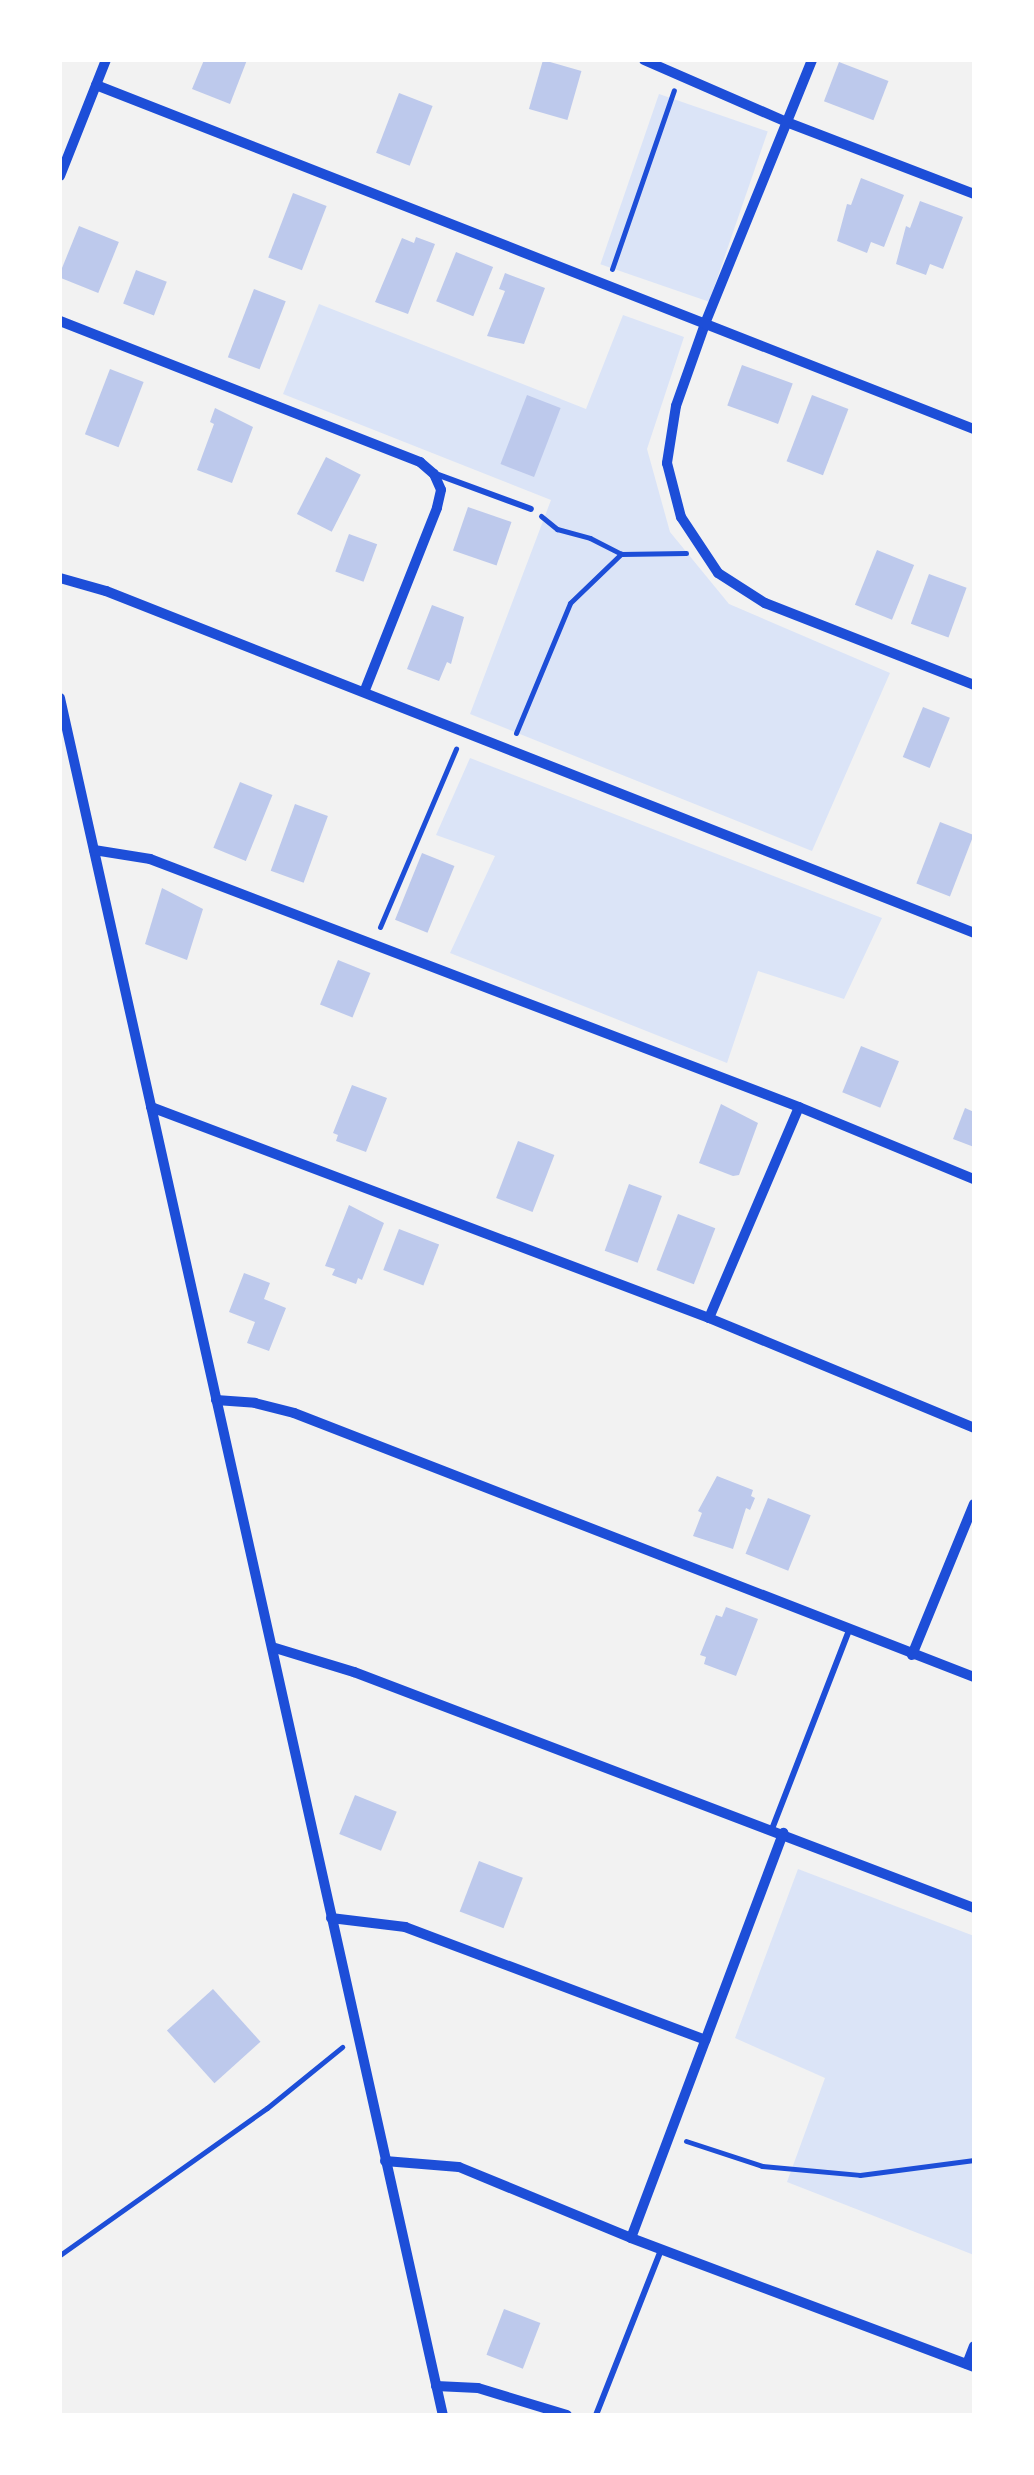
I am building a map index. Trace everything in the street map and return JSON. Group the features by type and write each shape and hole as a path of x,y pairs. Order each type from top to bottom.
{"street":[{"path":"60,176 106,60"},
{"path":"644,60 790,123 974,194"},
{"path":"812,60 790,123 704,324 676,406 667,464 681,517 718,572 765,603 974,685"},
{"path":"96,86 974,429"},
{"path":"60,320 420,462 434,474 440,490 437,508 364,692"},
{"path":"60,578 106,590 974,933"},
{"path":"60,698 443,2415"},
{"path":"94,850 150,859 800,1107 974,1179"},
{"path":"151,1107 709,1318 974,1428"},
{"path":"709,1318 800,1107"},
{"path":"216,1400 255,1403 294,1413 974,1677"},
{"path":"912,1654 974,1504"},
{"path":"272,1647 354,1672 974,1908"},
{"path":"631,2238 778,1831"},
{"path":"331,1918 404,1927 705,2040"},
{"path":"385,2161 458,2167 661,2250 971,2365 974,2346"},
{"path":"436,2386 478,2388 567,2415"}],"lane":[{"path":"434,474 531,508"},
{"path":"778,1831 850,1630"},
{"path":"596,2415 661,2250"}],"path":[{"path":"606,286 679,76"},
{"path":"531,508 557,529 590,538 621,554 701,552"},
{"path":"509,749 570,603 621,554"},
{"path":"372,944 464,732"},
{"path":"60,2255 267,2108 356,2035"},
{"path":"669,2136 762,2166 860,2175 974,2160"}],"shaded area":[{"path":"659,94 768,131 709,302 600,264"},
{"path":"319,304 586,409 623,315 684,337 647,449 670,532 729,604 890,673 812,851 470,714 551,500 283,394"},
{"path":"470,758 882,918 844,999 758,971 727,1063 450,953 495,856 436,835"},
{"path":"798,1869 974,1936 974,2255 787,2182 825,2078 735,2038"}],"building":[{"path":"204,60 247,60 230,104 192,89"},
{"path":"543,60 581,71 567,120 529,109"},
{"path":"839,62 888,81 873,120 824,101"},
{"path":"399,93 433,106 410,166 376,153"},
{"path":"861,178 904,195 884,247 871,242 867,253 837,241 847,204 851,205"},
{"path":"293,193 327,206 302,270 268,257"},
{"path":"920,201 963,217 943,269 930,264 926,275 896,264 906,226 910,228"},
{"path":"79,226 119,242 98,293 60,278"},
{"path":"416,237 435,244 408,314 375,302 402,238 414,243"},
{"path":"456,252 493,267 473,316 436,301"},
{"path":"136,270 167,282 154,315 123,304"},
{"path":"505,273 545,288 524,344 487,336 505,291 499,289"},
{"path":"254,289 286,301 260,369 228,357"},
{"path":"742,365 793,383 778,424 727,405"},
{"path":"110,369 144,382 119,447 85,434"},
{"path":"527,395 561,408 534,477 500,464"},
{"path":"812,395 848,409 823,475 787,461"},
{"path":"215,408 253,427 232,483 197,470 214,424 210,422"},
{"path":"326,457 361,475 332,532 297,514"},
{"path":"468,507 511,522 497,565 453,550"},
{"path":"349,534 377,544 364,582 335,572"},
{"path":"877,550 914,565 892,620 855,605"},
{"path":"929,574 967,588 948,637 911,624"},
{"path":"432,605 464,617 451,664 447,662 439,681 407,669"},
{"path":"923,707 950,718 930,768 903,757"},
{"path":"240,782 272,795 246,861 213,848"},
{"path":"295,804 328,816 304,883 271,871"},
{"path":"940,822 974,835 950,897 916,884"},
{"path":"422,853 454,866 427,933 395,920"},
{"path":"162,888 203,909 187,960 145,944"},
{"path":"338,960 370,973 352,1018 320,1005"},
{"path":"861,1046 899,1061 880,1108 842,1092"},
{"path":"352,1085 387,1098 366,1152 336,1141 338,1135 333,1133"},
{"path":"721,1104 758,1123 739,1175 699,1163"},
{"path":"965,1108 974,1112 974,1147 953,1139"},
{"path":"518,1141 554,1155 533,1212 496,1198"},
{"path":"629,1184 662,1196 638,1263 605,1251"},
{"path":"349,1205 384,1223 362,1280 358,1278 356,1284 332,1275 335,1269 325,1266"},
{"path":"678,1214 715,1228 694,1284 656,1270"},
{"path":"399,1229 439,1244 423,1285 383,1270"},
{"path":"244,1273 270,1283 264,1299 286,1308 269,1351 247,1343 255,1322 229,1312"},
{"path":"717,1476 753,1490 751,1496 755,1498 750,1510 746,1508 733,1549 693,1536 702,1513 698,1511"},
{"path":"768,1498 811,1515 788,1571 746,1554"},
{"path":"726,1607 758,1619 736,1676 704,1664 706,1657 700,1655 716,1615 722,1617"},
{"path":"355,1795 397,1812 381,1851 339,1834"},
{"path":"479,1861 523,1878 504,1928 460,1911"},
{"path":"213,1989 261,2042 214,2083 167,2030"},
{"path":"504,2309 540,2323 523,2369 486,2355"}]}
